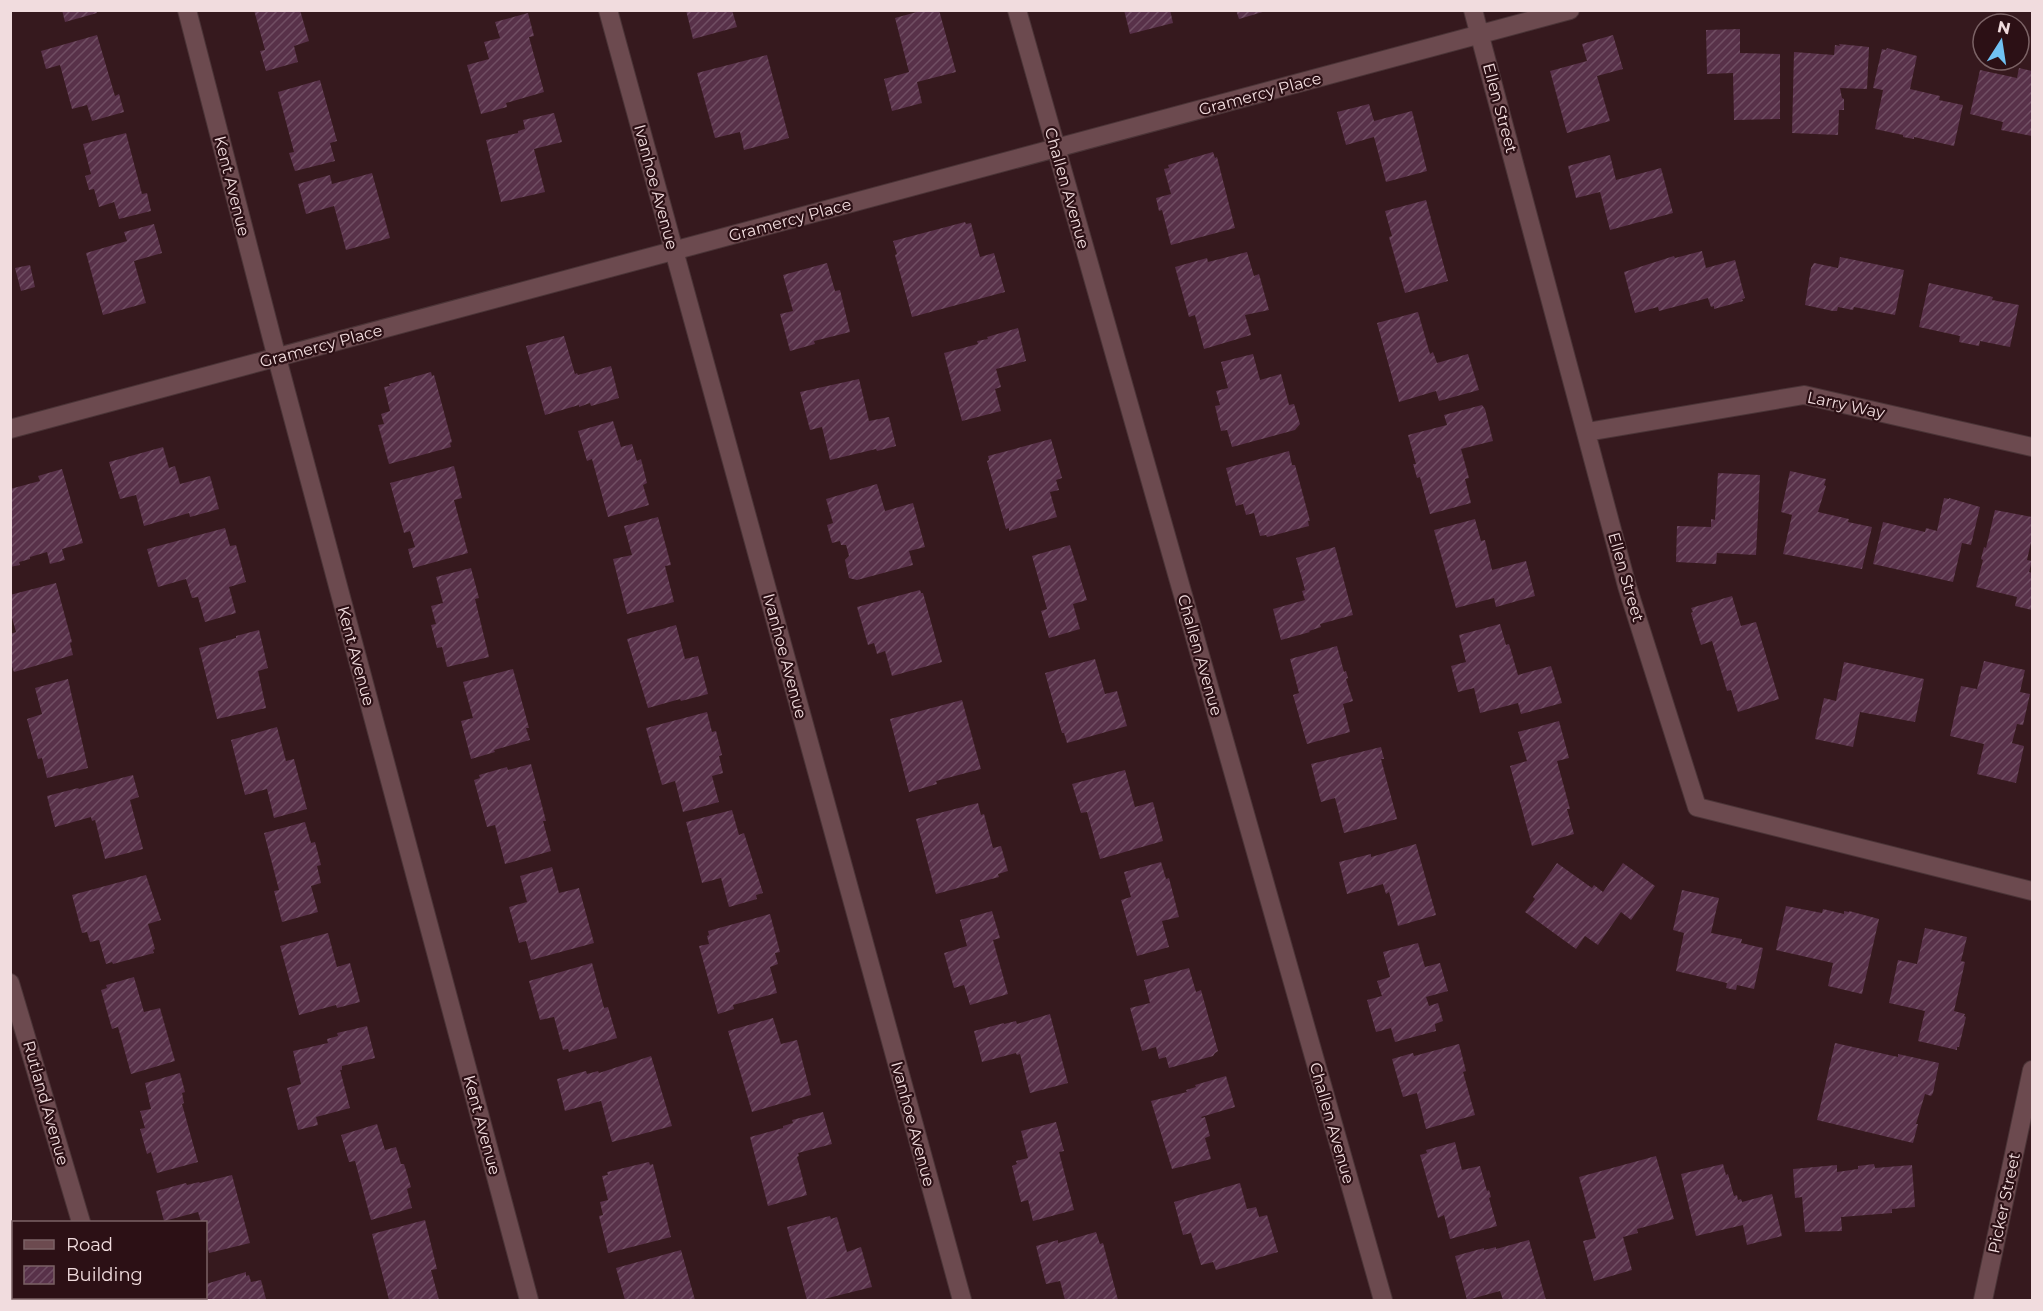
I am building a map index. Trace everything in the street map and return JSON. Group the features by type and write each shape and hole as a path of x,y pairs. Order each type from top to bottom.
{"street":[{"name":"Kent Avenue","path":"187,10 277,358 529,1300"},
{"name":"Ivanhoe Avenue","path":"608,10 962,1300"},
{"name":"Challen Avenue","path":"1017,10 1383,1300"},
{"name":"Ellen Street","path":"1473,10 1627,586 1697,807 2032,891"},
{"name":"Gramercy Place","path":"10,429 1570,10"},
{"name":"Larry Way","path":"1587,432 1804,395 2032,447"},
{"name":"Rutland Avenue","path":"10,983 81,1221"},
{"name":"Picker Street","path":"1983,1300 2032,1070"}],"building":[{"path":"62,10 96,10 97,13 65,22"},
{"path":"254,10 300,10 309,41 294,46 298,62 266,71 260,51 265,50"},
{"path":"686,10 732,10 737,27 693,39"},
{"path":"924,10 939,10 956,72 917,82 922,103 892,111 884,79 909,72 895,18"},
{"path":"1124,10 1170,10 1173,23 1130,34"},
{"path":"1236,10 1266,10 1266,11 1239,19"},
{"path":"528,13 534,36 529,37 544,92 506,103 507,107 481,114 467,65 489,59 484,42 500,38 495,22"},
{"path":"1740,29 1740,53 1780,54 1780,119 1734,120 1733,73 1707,74 1706,30"},
{"path":"97,35 115,96 119,94 124,112 92,121 87,105 72,109 60,65 46,69 41,51"},
{"path":"1613,35 1623,69 1597,76 1610,121 1567,133 1550,71 1587,61 1582,44"},
{"path":"1839,44 1869,47 1867,89 1840,88 1844,99 1844,110 1839,110 1838,135 1792,133 1794,52 1834,55 1835,45 1840,46"},
{"path":"1887,48 1917,56 1910,89 1940,96 1939,100 1963,105 1954,146 1914,137 1914,139 1903,137 1903,135 1875,129 1883,90 1873,88 1882,49"},
{"path":"767,55 789,138 744,150 740,132 715,138 697,73"},
{"path":"2032,71 2032,136 2001,130 2003,122 1970,114 1980,72 2017,78 2018,72"},
{"path":"320,80 337,141 330,143 335,161 295,171 289,153 294,152 278,92"},
{"path":"1369,104 1374,121 1412,111 1427,171 1386,182 1374,137 1346,145 1337,112"},
{"path":"554,113 562,142 534,149 545,192 501,202 486,140 518,133 525,129 523,120"},
{"path":"126,133 142,194 147,193 151,211 119,219 114,202 99,207 94,189 89,190 85,176 91,174 83,144"},
{"path":"1213,152 1215,158 1217,157 1235,228 1171,245 1162,210 1159,211 1156,198 1171,194 1164,169 1169,168 1168,165"},
{"path":"1610,155 1616,180 1661,168 1673,213 1610,230 1600,192 1576,198 1568,166"},
{"path":"372,173 390,238 346,250 334,206 306,214 298,184 330,175 332,184"},
{"path":"1426,200 1448,281 1405,293 1389,237 1392,236 1385,211"},
{"path":"965,222 966,224 971,223 980,257 994,253 1005,292 912,317 893,241"},
{"path":"154,224 162,253 134,261 146,303 103,315 86,253 127,241 124,232"},
{"path":"1702,251 1706,268 1735,260 1745,298 1742,299 1743,301 1714,309 1708,298 1659,311 1658,307 1635,313 1624,272 1674,256 1675,258"},
{"path":"1247,252 1254,276 1259,274 1269,310 1245,315 1251,335 1204,349 1195,315 1189,317 1175,267 1207,258 1208,262"},
{"path":"1840,257 1904,270 1895,315 1854,307 1853,310 1838,307 1837,311 1833,311 1805,305 1811,268 1814,263 1838,268"},
{"path":"827,263 835,291 840,290 850,332 814,341 815,344 790,351 780,314 793,311 783,275"},
{"path":"30,265 35,287 21,291 15,268"},
{"path":"1929,283 2019,305 2010,347 1980,341 1979,346 1959,342 1960,336 1919,327"},
{"path":"1418,312 1430,354 1433,352 1437,363 1468,354 1479,390 1439,401 1436,391 1399,402 1377,323"},
{"path":"1018,328 1026,361 996,369 1001,387 995,389 1001,411 962,421 944,353 978,344 977,341 988,339 987,337"},
{"path":"564,336 575,374 611,366 619,398 591,406 590,403 579,407 579,405 545,415 526,346"},
{"path":"1253,354 1260,380 1281,374 1289,405 1294,404 1300,424 1295,430 1232,447 1227,430 1221,431 1215,406 1220,405 1216,391 1228,388 1221,362"},
{"path":"431,372 432,376 434,375 452,442 451,447 389,464 378,425 384,424 381,414 390,411 384,387"},
{"path":"859,379 869,421 889,417 896,446 830,460 822,427 810,430 800,392"},
{"path":"1482,405 1493,441 1461,449 1469,478 1465,479 1471,503 1430,514 1420,477 1417,478 1413,464 1416,464 1408,435 1447,425 1444,415"},
{"path":"613,421 621,447 632,444 637,461 641,459 647,483 643,485 649,505 608,517 592,459 587,461 578,431"},
{"path":"1051,439 1062,478 1056,480 1059,490 1050,492 1057,517 1009,531 1009,528 1006,529 987,461 988,456"},
{"path":"163,447 169,468 175,466 180,484 210,476 219,509 190,517 189,513 144,526 136,495 120,499 109,462"},
{"path":"1289,451 1310,521 1308,521 1309,526 1267,537 1266,535 1260,536 1254,513 1246,515 1243,504 1236,506 1226,468"},
{"path":"454,466 462,498 454,500 468,553 413,568 408,549 415,547 410,531 404,533 390,483"},
{"path":"62,469 83,543 62,549 65,560 50,564 47,552 19,562 20,565 10,567 10,489 40,481 38,476"},
{"path":"1790,471 1826,479 1818,512 1872,527 1862,569 1783,554 1792,515 1781,512"},
{"path":"1718,473 1760,475 1756,555 1717,553 1716,564 1676,562 1677,526 1711,527 1711,519 1715,520"},
{"path":"877,484 885,511 913,503 925,547 909,551 913,565 857,580 849,578 845,560 849,556 846,545 841,545 840,541 832,543 827,525 833,523 826,499"},
{"path":"1944,498 1980,507 1971,545 1962,543 1953,582 1873,564 1883,522 1925,532 1926,528 1937,531"},
{"path":"1995,510 2032,517 2032,538 2027,560 2032,561 2029,572 2032,573 2032,610 2015,606 2017,597 1976,587 1983,560 1981,559"},
{"path":"658,517 671,565 665,566 674,602 627,614 613,559 632,555 624,526"},
{"path":"1475,519 1481,541 1485,540 1492,570 1526,561 1535,596 1496,607 1494,598 1456,608 1434,530"},
{"path":"225,528 230,546 236,545 246,582 229,587 236,613 205,622 198,597 192,598 186,579 158,587 147,549"},
{"path":"1070,545 1087,600 1073,604 1080,629 1049,638 1041,611 1047,609 1032,556"},
{"path":"1335,547 1353,615 1320,624 1321,627 1310,632 1281,640 1273,609 1305,600 1302,591 1305,590 1296,558"},
{"path":"471,568 479,598 475,599 489,657 447,667 442,647 437,648 431,625 436,624 431,606 443,603 436,577"},
{"path":"56,583 72,642 70,643 73,655 14,672 10,661 10,634 16,632 10,611 10,595"},
{"path":"920,590 923,593 942,662 892,676 885,651 877,654 874,643 868,645 857,607"},
{"path":"1732,596 1741,626 1756,622 1779,699 1738,712 1731,690 1727,691 1712,641 1701,645 1691,613 1693,612 1691,608"},
{"path":"1500,624 1506,645 1509,644 1518,675 1551,666 1562,703 1521,714 1518,703 1480,713 1474,688 1458,692 1451,666 1466,662 1459,635"},
{"path":"676,625 685,659 698,656 708,694 648,708 627,639"},
{"path":"259,630 268,668 258,671 266,708 217,719 199,648"},
{"path":"1337,646 1353,701 1343,704 1350,732 1307,744 1293,695 1299,693 1290,659"},
{"path":"1095,659 1105,694 1117,691 1127,726 1067,743 1045,673"},
{"path":"1984,661 2025,670 2020,692 2030,694 2023,725 2017,724 2012,743 2024,746 2016,783 1977,774 1984,744 1950,736 1961,686 1977,689"},
{"path":"1844,662 1924,679 1915,722 1860,712 1853,747 1815,739 1824,698 1836,701"},
{"path":"513,669 529,728 526,728 530,740 471,759 461,721 473,718 463,682"},
{"path":"68,679 88,768 47,778 42,758 38,759 27,719 42,714 35,688"},
{"path":"962,700 981,769 936,781 937,784 909,792 890,719"},
{"path":"707,712 712,732 716,731 722,755 719,756 723,773 712,776 719,802 683,812 675,781 662,785 646,728"},
{"path":"1559,721 1569,758 1557,761 1574,834 1532,846 1510,766 1527,761 1518,732"},
{"path":"277,727 286,761 294,759 307,809 274,818 267,789 245,795 231,740"},
{"path":"1381,747 1384,759 1381,759 1397,819 1344,833 1335,798 1321,802 1311,764"},
{"path":"531,764 546,821 543,821 551,851 505,864 495,825 487,827 474,780 480,778 479,775 507,767 508,770"},
{"path":"1125,770 1135,807 1153,802 1163,841 1100,859 1087,812 1081,813 1072,784"},
{"path":"133,775 139,797 130,800 143,849 105,859 95,820 92,821 91,817 55,827 47,796"},
{"path":"978,803 981,815 984,814 993,848 1001,846 1008,871 998,874 999,877 936,894 916,819"},
{"path":"732,810 739,835 744,833 763,893 756,895 757,899 729,907 721,878 702,883 686,822"},
{"path":"305,822 311,843 315,842 321,865 317,866 321,883 311,886 318,912 282,922 274,891 279,890 264,833"},
{"path":"1416,844 1436,915 1398,926 1389,892 1386,894 1383,884 1347,894 1339,862 1371,854 1371,857"},
{"path":"1161,862 1166,879 1169,878 1179,917 1162,921 1169,947 1137,956 1121,900 1131,897 1124,872"},
{"path":"1557,863 1592,888 1594,885 1603,892 1623,863 1655,886 1631,920 1621,912 1598,945 1585,936 1576,949 1525,912"},
{"path":"552,867 559,893 579,888 594,943 531,960 526,941 519,943 509,907 527,902 520,876"},
{"path":"146,875 161,920 148,924 154,953 106,964 99,940 90,942 87,932 82,933 72,895"},
{"path":"1682,890 1719,898 1711,933 1742,939 1741,943 1763,948 1754,989 1737,985 1736,990 1726,988 1727,983 1676,971 1684,933 1673,930"},
{"path":"1786,906 1822,913 1823,909 1844,914 1844,911 1849,911 1879,919 1862,994 1828,986 1833,963 1776,950"},
{"path":"992,911 1000,938 993,940 1008,994 970,1005 964,985 954,988 944,953 967,946 960,920"},
{"path":"770,914 780,952 775,953 778,964 770,967 777,993 733,1005 734,1009 718,1014 699,946 709,944 708,931"},
{"path":"1925,928 1967,937 1961,961 1965,962 1954,1011 1965,1014 1966,1017 1957,1050 1918,1041 1925,1011 1889,1003 1898,960 1917,964"},
{"path":"328,933 337,967 350,963 360,1002 337,1008 336,1005 299,1015 280,946"},
{"path":"1418,943 1425,967 1440,963 1448,991 1426,997 1429,1006 1438,1003 1443,1021 1435,1024 1436,1031 1395,1042 1391,1028 1376,1032 1367,1000 1382,996 1377,981 1390,977 1383,952"},
{"path":"592,963 604,1008 608,1007 617,1038 569,1052 568,1049 563,1050 554,1017 540,1020 529,981"},
{"path":"1189,968 1196,992 1201,990 1218,1051 1213,1056 1169,1068 1166,1057 1159,1059 1156,1047 1142,1051 1130,1008 1150,1003 1144,980"},
{"path":"134,977 144,1012 160,1008 175,1061 131,1074 118,1027 112,1029 101,990 107,988 106,985"},
{"path":"1050,1014 1068,1083 1030,1093 1020,1054 1016,1053 982,1062 974,1031 1016,1021 1017,1024"},
{"path":"773,1018 781,1044 797,1040 811,1095 752,1112 728,1031"},
{"path":"367,1026 375,1058 342,1066 340,1070 350,1108 316,1117 318,1125 298,1130 287,1088 301,1084 293,1051 328,1043 327,1039 338,1036 337,1033"},
{"path":"1835,1043 1898,1057 1898,1054 1939,1063 1933,1093 1931,1096 1925,1094 1913,1143 1817,1120"},
{"path":"1459,1044 1466,1071 1463,1072 1475,1115 1426,1129 1417,1093 1403,1097 1392,1059 1413,1053 1414,1056"},
{"path":"651,1056 672,1126 612,1142 601,1101 565,1111 557,1079 586,1071 587,1074 598,1071 599,1073"},
{"path":"180,1073 185,1092 182,1093 184,1103 182,1104 198,1162 157,1173 151,1152 147,1154 140,1129 145,1128 140,1111 151,1109 145,1083"},
{"path":"1226,1076 1235,1107 1201,1117 1205,1117 1210,1136 1205,1138 1211,1159 1172,1169 1151,1101 1187,1092 1186,1090 1196,1087 1195,1085"},
{"path":"823,1112 832,1144 798,1153 797,1157 807,1195 768,1206 750,1137 783,1128 793,1123 792,1120"},
{"path":"1056,1122 1064,1151 1059,1152 1074,1210 1033,1221 1028,1200 1021,1202 1012,1166 1017,1164 1016,1161 1028,1158 1021,1131"},
{"path":"377,1124 385,1150 396,1147 401,1164 404,1164 411,1187 407,1189 412,1208 371,1220 355,1161 349,1162 341,1135"},
{"path":"1455,1142 1462,1170 1480,1166 1491,1197 1489,1198 1497,1226 1450,1239 1444,1215 1438,1218 1420,1155 1427,1153 1426,1150"},
{"path":"1656,1156 1674,1219 1637,1229 1638,1233 1623,1237 1632,1270 1594,1281 1583,1241 1596,1238 1579,1177"},
{"path":"649,1162 650,1165 653,1164 671,1237 608,1253 599,1216 603,1215 600,1202 608,1200 602,1176 608,1175 607,1172"},
{"path":"1723,1164 1734,1196 1737,1195 1738,1200 1741,1199 1742,1202 1772,1194 1782,1236 1747,1245 1743,1225 1696,1236 1681,1174"},
{"path":"1874,1164 1875,1168 1912,1165 1915,1207 1892,1209 1892,1213 1841,1217 1842,1231 1805,1232 1802,1197 1795,1198 1793,1169 1837,1165 1837,1172"},
{"path":"232,1175 250,1243 209,1253 207,1221 201,1221 198,1212 164,1221 156,1191 186,1183 187,1185"},
{"path":"1240,1183 1247,1209 1256,1207 1259,1217 1267,1215 1278,1252 1216,1270 1213,1262 1201,1265 1191,1233 1183,1235 1174,1202"},
{"path":"830,1216 831,1219 837,1217 847,1252 861,1247 872,1287 820,1300 807,1300 787,1227"},
{"path":"425,1220 437,1269 431,1270 439,1300 389,1300 372,1234"},
{"path":"1096,1232 1100,1244 1103,1243 1118,1300 1065,1300 1060,1281 1046,1284 1036,1246 1058,1240 1058,1243"},
{"path":"1529,1240 1546,1300 1503,1300 1500,1291 1467,1300 1455,1256 1484,1248 1484,1250 1496,1247 1496,1249"},
{"path":"681,1250 695,1300 625,1300 616,1268"},
{"path":"246,1272 251,1282 261,1280 266,1299 187,1300 207,1299 207,1284"}]}
